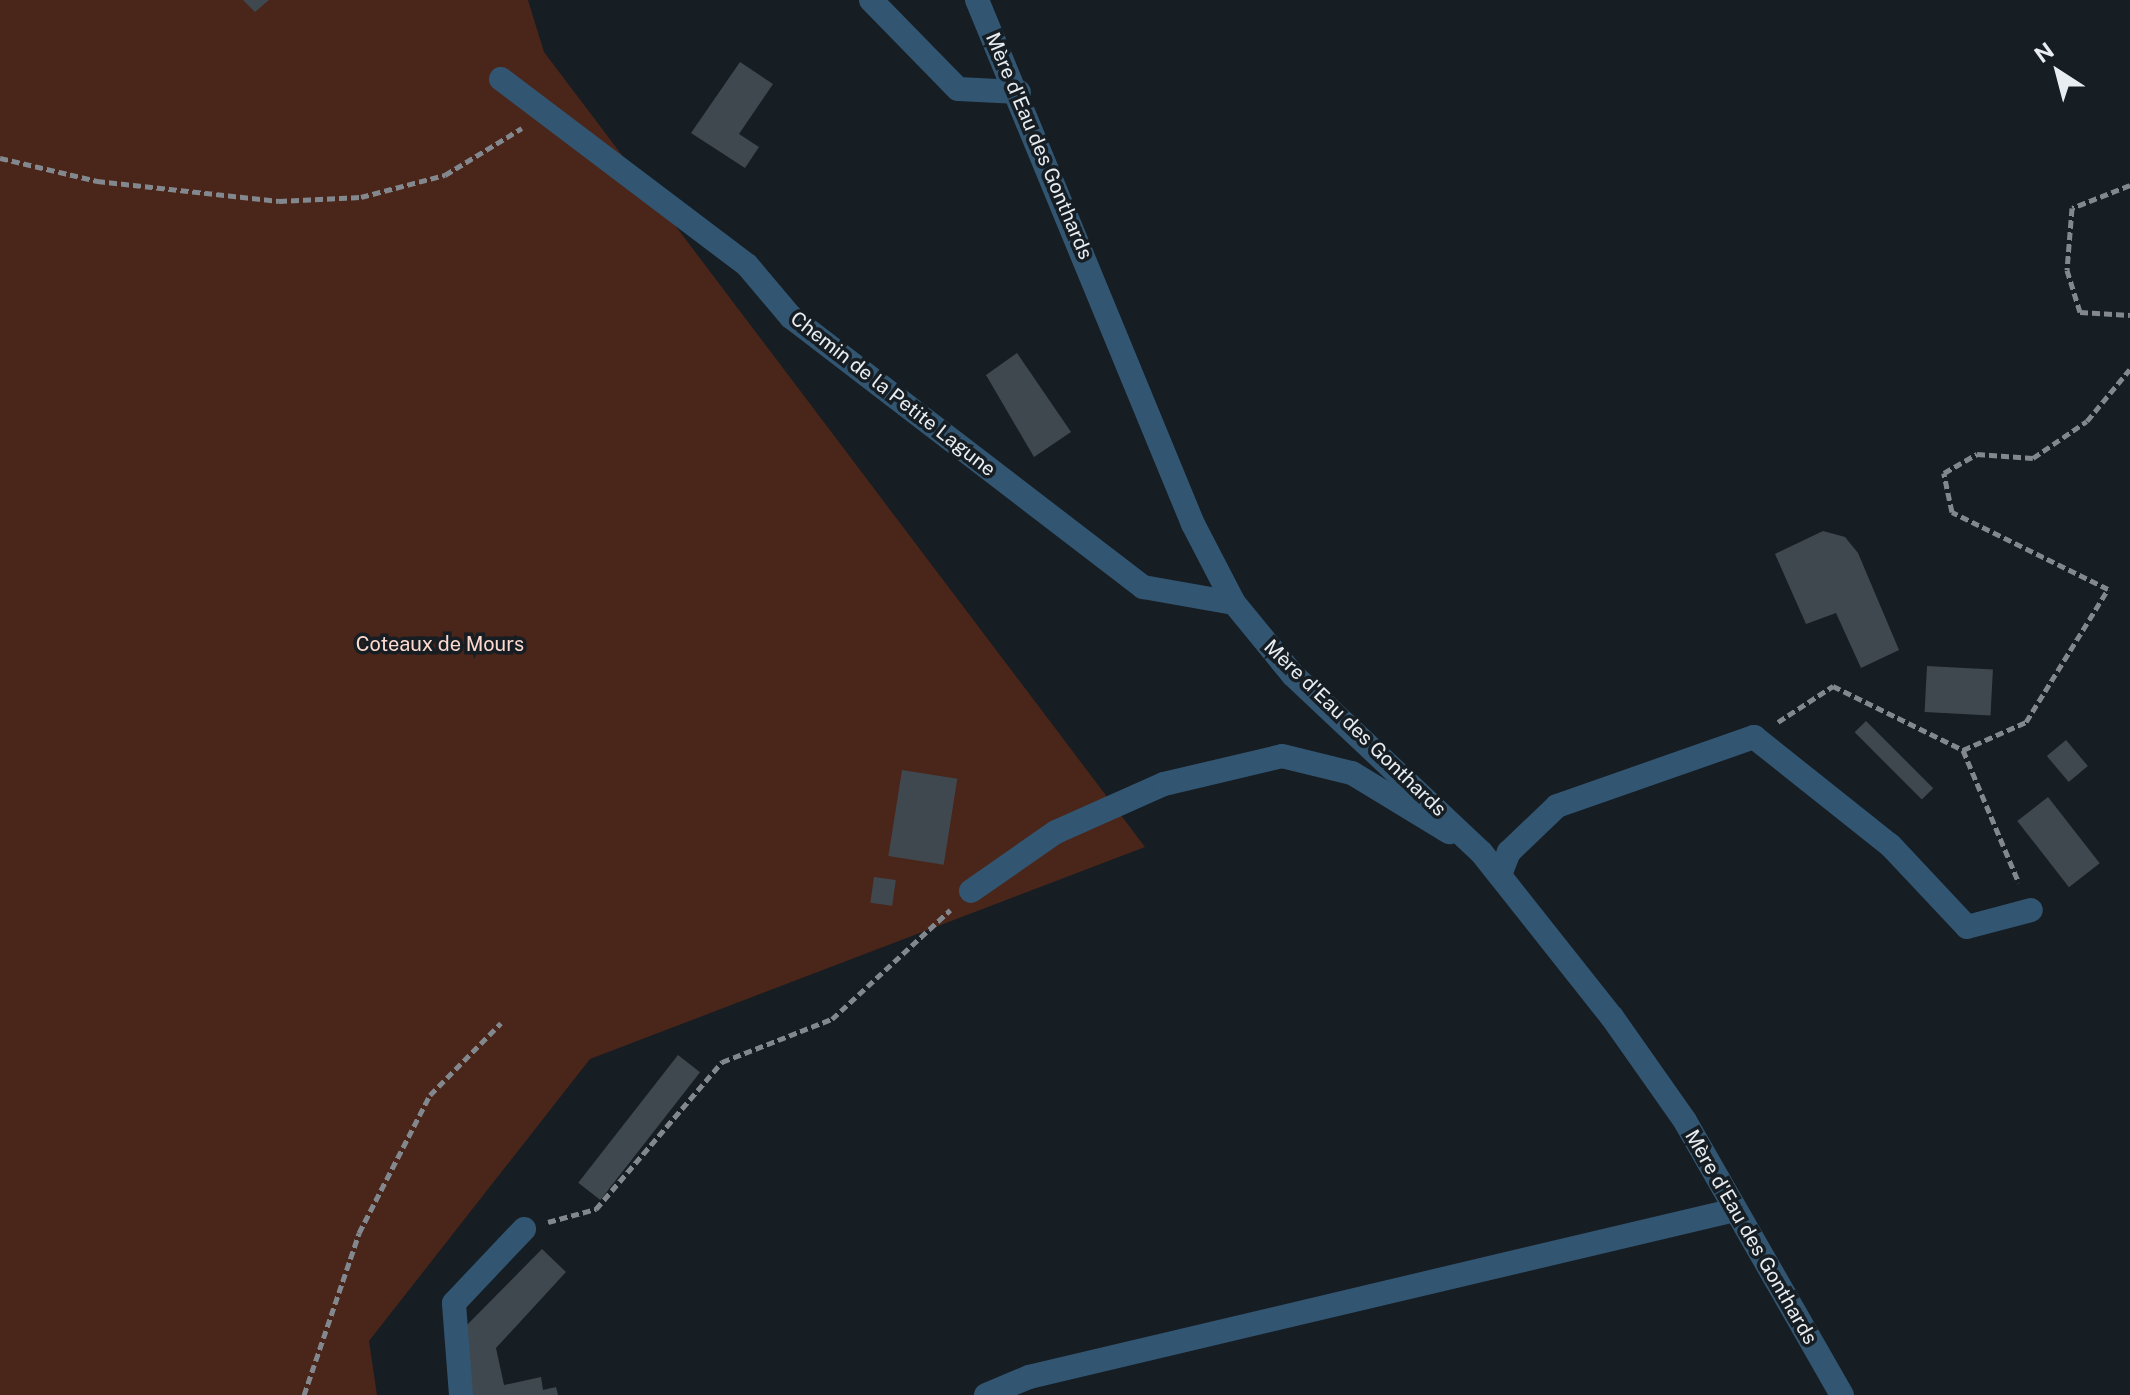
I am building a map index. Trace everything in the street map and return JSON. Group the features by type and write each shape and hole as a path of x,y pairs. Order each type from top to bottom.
{"street":[{"path":"871,0 958,89 1019,92"},
{"name":"Mère d'Eau des Gonthards","path":"977,0 1019,92 1193,524 1234,603 1293,675 1481,852 1647,1065 1842,1395"},
{"name":"Chemin de la Petite Lagune","path":"501,79 747,265 791,317 1143,587 1234,603"},
{"path":"1500,875 1509,852 1557,806 1754,737 1890,845 1967,927 2031,910"},
{"path":"971,891 1056,832 1164,784 1282,756 1352,773 1481,852"},
{"path":"986,1395 1029,1377 1735,1210"},
{"path":"461,1395 454,1303 524,1229"}],"path":[{"path":"0,158 97,181 279,201 361,197 445,175 509,141 540,109"},
{"path":"2130,185 2072,208 2067,270 2080,312 2130,315"},
{"path":"1963,750 2026,722 2108,589 1952,512 1944,473 1977,454 2033,458 2087,421 2130,369"},
{"path":"1754,737 1833,686 1963,750 2031,910"},
{"path":"524,1229 596,1209 722,1062 832,1019 971,891"},
{"path":"304,1395 359,1233 430,1095 501,1023"}],"green space":[{"name":"Coteaux de Mours","path":"0,0 528,0 544,52 1145,847 590,1059 369,1341 377,1395 0,1395"}],"building":[{"path":"243,0 269,0 255,12"},
{"path":"740,62 773,84 739,134 759,147 745,168 691,133"},
{"path":"1017,353 1071,432 1034,457 986,375"},
{"path":"1823,531 1845,537 1858,553 1899,650 1861,668 1836,613 1806,624 1775,554"},
{"path":"1927,666 1993,669 1991,715 1925,712"},
{"path":"1866,721 1933,788 1922,799 1855,732"},
{"path":"2066,740 2088,766 2069,782 2047,756"},
{"path":"902,770 957,779 944,865 888,856"},
{"path":"2048,797 2100,863 2069,887 2017,821"},
{"path":"874,877 896,880 892,906 870,903"},
{"path":"678,1055 700,1072 600,1200 578,1183"},
{"path":"542,1249 566,1272 496,1348 504,1385 541,1377 543,1390 556,1387 558,1395 470,1395 462,1330"}]}
